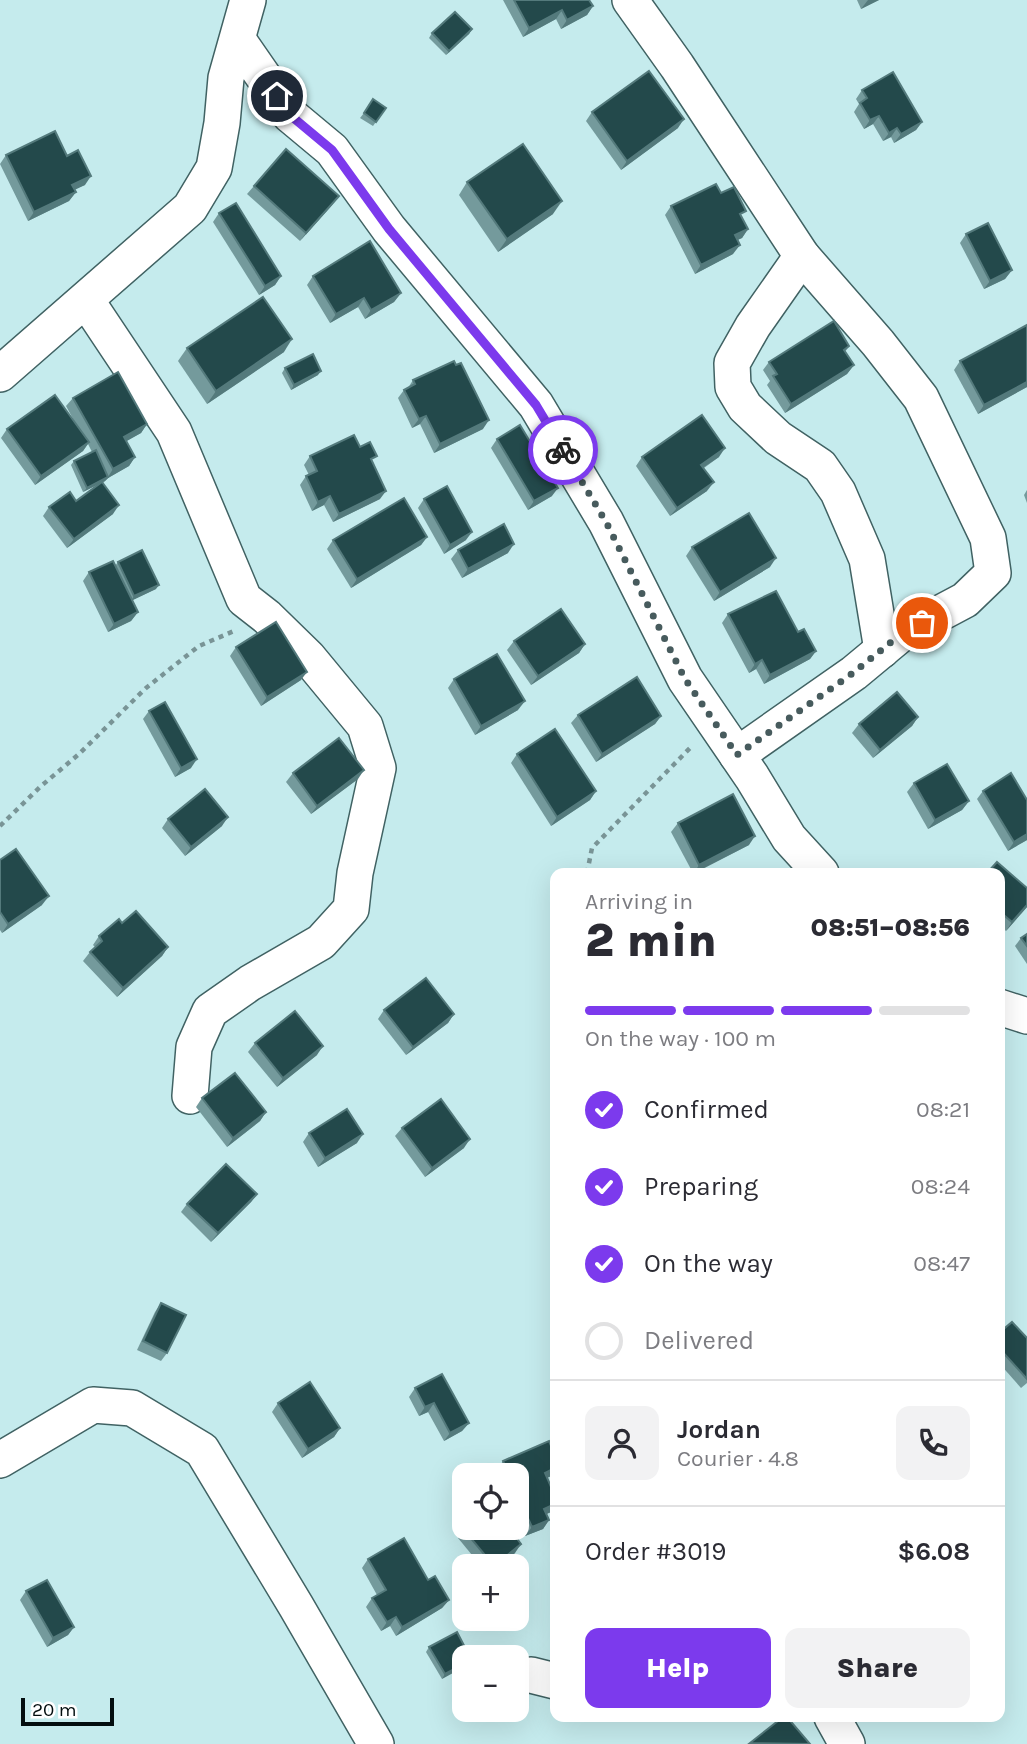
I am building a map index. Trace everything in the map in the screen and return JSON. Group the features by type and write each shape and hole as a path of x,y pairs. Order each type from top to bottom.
{"street":[{"path":"0,374 190,208 214,168 226,78 248,0"},
{"path":"630,0 677,65 802,256 921,398 988,538 993,573 965,600 901,634 853,673 737,755"},
{"path":"238,40 290,115 332,150 389,229 536,405 606,522 685,679 789,838 816,868"},
{"path":"802,256 752,326 732,363 733,387 744,407 778,438 820,466 838,492 867,559 882,650"},
{"path":"86,299 174,432 244,599 267,617 308,657 365,726 378,768 355,873 351,909 321,942 250,983 210,1012 194,1047 190,1096"},
{"path":"1005,1009 1027,1016"},
{"path":"0,1460 93,1405 132,1408 202,1450 376,1744"},
{"path":"835,1722 847,1744"}],"path":[{"path":"0,826 146,688 199,646 267,617"},
{"path":"588,868 592,848 684,756 712,718"}],"building":[{"path":"514,0 589,0 593,6 567,20 562,10 529,28"},
{"path":"455,12 472,29 449,51 432,33"},
{"path":"649,71 684,119 627,161 592,112"},
{"path":"893,72 922,122 901,134 897,128 889,133 879,116 870,120 860,103 867,98 862,90"},
{"path":"373,99 386,108 376,122 364,113"},
{"path":"55,131 67,156 78,150 91,176 72,185 76,192 34,212 6,155"},
{"path":"523,144 562,201 507,239 467,182"},
{"path":"286,149 339,196 306,233 254,186"},
{"path":"716,184 721,193 734,187 746,211 740,214 748,229 735,235 740,245 701,265 671,206"},
{"path":"236,203 281,276 265,286 219,213"},
{"path":"988,223 1012,270 990,281 966,234"},
{"path":"370,241 401,293 371,310 364,298 336,314 313,276"},
{"path":"263,297 292,339 216,391 187,348"},
{"path":"834,321 849,346 844,350 854,365 791,404 773,376 777,374 769,362"},
{"path":"1027,325 1027,382 984,405 960,361"},
{"path":"313,354 321,371 294,385 285,368"},
{"path":"454,361 456,365 461,363 489,420 440,444 426,416 419,419 404,390 415,384 413,380"},
{"path":"118,372 147,424 124,437 135,457 113,469 73,398"},
{"path":"55,395 89,442 41,476 7,429"},
{"path":"702,415 725,448 701,465 714,482 677,508 642,457"},
{"path":"520,425 558,488 534,501 497,439"},
{"path":"354,435 360,447 370,442 377,456 371,459 386,491 339,514 330,496 318,502 306,476 317,471 310,456"},
{"path":"96,450 108,477 87,488 74,461"},
{"path":"102,482 119,505 74,539 49,507 70,492 76,501"},
{"path":"447,486 472,532 450,545 424,499"},
{"path":"404,498 427,537 357,579 333,540"},
{"path":"749,513 776,558 720,592 692,547"},
{"path":"504,524 514,544 468,569 458,550"},
{"path":"142,550 159,585 134,596 118,562"},
{"path":"113,561 138,612 114,624 89,572"},
{"path":"776,591 798,632 804,629 816,651 770,675 762,660 755,664 728,614"},
{"path":"561,609 585,644 538,676 514,641"},
{"path":"276,622 307,672 267,697 236,647"},
{"path":"497,654 525,701 481,726 454,679"},
{"path":"637,677 661,716 602,754 578,715"},
{"path":"897,692 918,717 880,750 859,724"},
{"path":"165,702 197,759 181,768 149,711"},
{"path":"555,729 596,791 557,817 517,754"},
{"path":"339,738 364,770 317,806 293,773"},
{"path":"947,764 969,801 935,820 914,783"},
{"path":"1011,773 1027,800 1027,834 1014,842 983,791"},
{"path":"205,789 228,817 191,847 168,819"},
{"path":"733,794 755,836 699,865 678,823"},
{"path":"16,849 49,896 8,924 0,912 0,860"},
{"path":"997,862 1004,868 992,868"},
{"path":"1005,869 1027,888 1027,905 1012,922 1005,916"},
{"path":"136,911 168,947 123,988 90,952 102,941 99,936 119,919 122,923"},
{"path":"1027,934 1027,946 1021,938"},
{"path":"426,978 454,1014 413,1047 384,1010"},
{"path":"295,1011 323,1046 283,1078 255,1043"},
{"path":"235,1073 266,1112 233,1138 202,1098"},
{"path":"441,1099 470,1139 432,1168 402,1128"},
{"path":"347,1109 363,1134 325,1158 309,1133"},
{"path":"226,1164 257,1194 218,1233 187,1204"},
{"path":"161,1303 186,1315 167,1353 143,1341"},
{"path":"1012,1322 1027,1338 1027,1379 1005,1355 1005,1328"},
{"path":"442,1374 469,1423 450,1433 434,1403 425,1407 415,1388"},
{"path":"310,1382 340,1428 308,1449 278,1403"},
{"path":"549,1441 550,1470 545,1473 550,1484 550,1506 544,1509 549,1520 532,1527 529,1520 529,1463 503,1461"},
{"path":"404,1538 428,1580 435,1576 449,1600 402,1627 396,1617 387,1622 372,1598 386,1590 368,1559"},
{"path":"472,1540 518,1540 521,1544 509,1554 484,1554"},
{"path":"47,1580 74,1627 53,1638 26,1591"},
{"path":"457,1632 464,1645 452,1645 452,1670 445,1674 429,1647"},
{"path":"777,1722 791,1722 810,1744 750,1743"}],"way so far":[{"path":"563,450 606,522 685,679 737,755 853,673 901,634 922,623"}],"route":[{"path":"277,96 290,115 332,150 389,229 536,405 563,450"}]}
